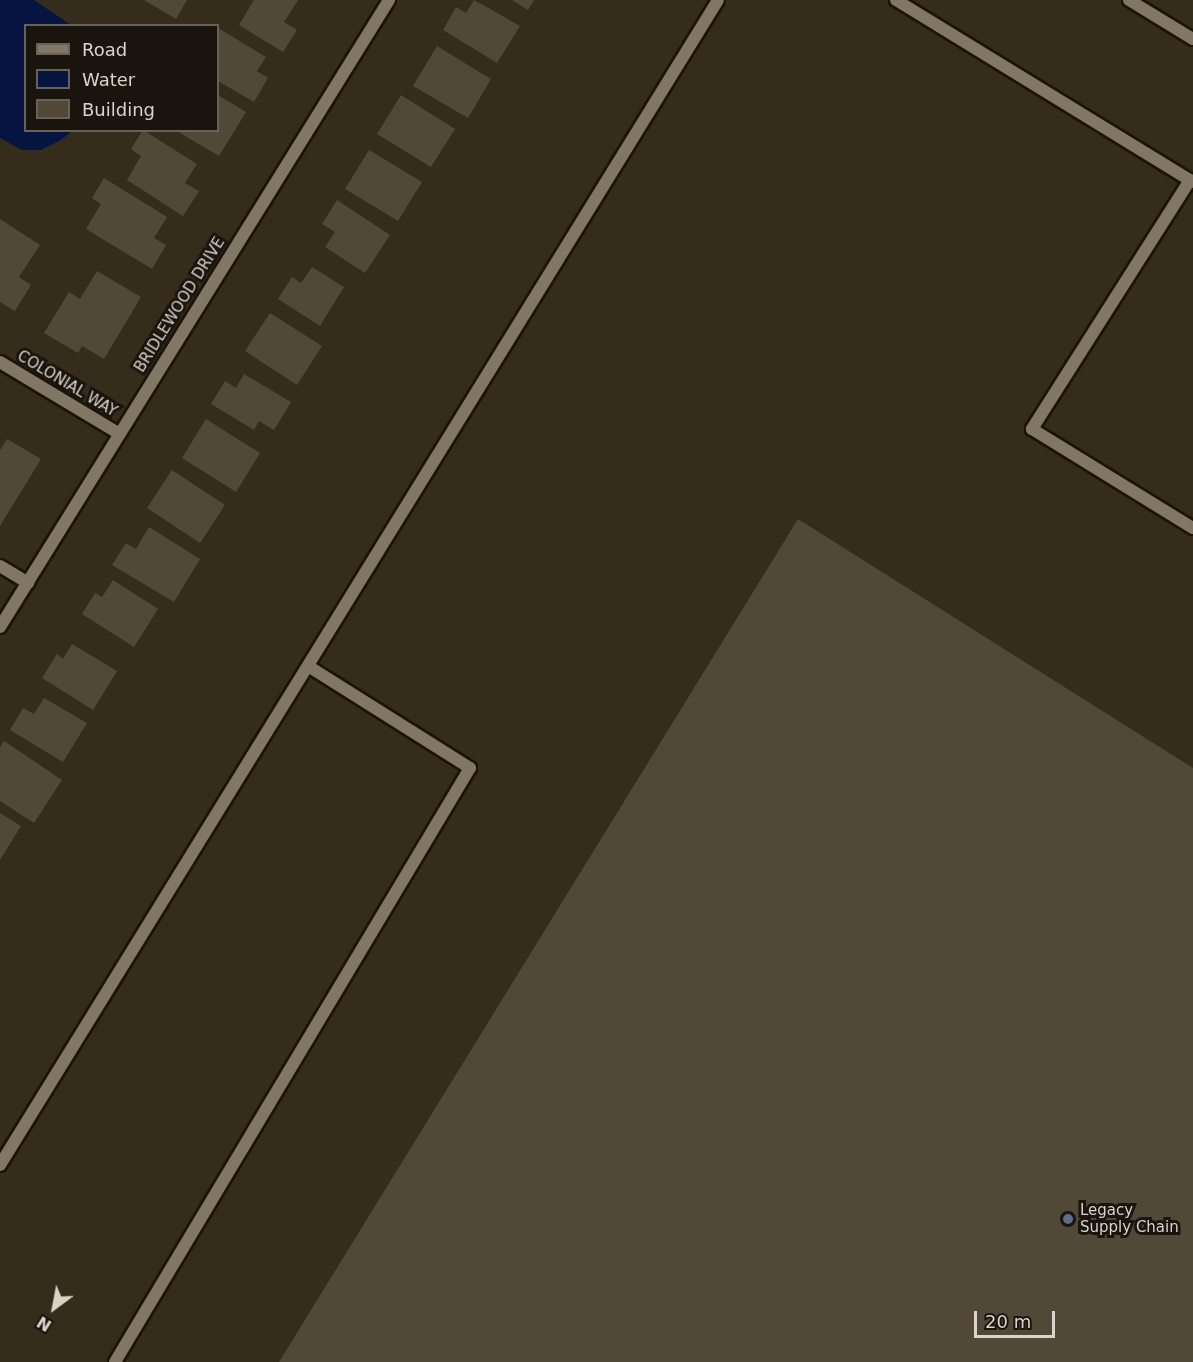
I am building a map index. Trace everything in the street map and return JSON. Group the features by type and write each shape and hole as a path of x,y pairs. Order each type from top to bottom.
{"street":[{"name":"BRIDLEWOOD DRIVE","path":"0,627 118,433 389,0"},
{"path":"0,1165 718,0"},
{"path":"896,0 1192,181 1032,429 1193,528"},
{"path":"1129,0 1193,39"},
{"name":"COLONIAL WAY","path":"0,362 118,433"},
{"path":"0,566 28,583"},
{"path":"115,1362 470,768 308,666"}],"water":[{"path":"0,0 34,0 70,24 24,24 24,132 71,132 41,150 22,150 0,138"}],"building":[{"path":"144,0 187,0 176,19"},
{"path":"254,0 298,0 284,22 297,30 283,52 239,25"},
{"path":"474,0 520,26 497,63 443,30 456,7 466,13"},
{"path":"512,0 534,0 528,10"},
{"path":"219,29 266,57 257,71 268,78 254,102 219,82"},
{"path":"437,46 491,79 468,118 413,86"},
{"path":"401,95 455,129 431,167 377,134"},
{"path":"219,96 246,112 219,156 178,132 219,132"},
{"path":"142,132 146,132 197,164 185,183 199,191 183,216 127,180 141,156 131,149"},
{"path":"369,150 422,182 398,221 345,189"},
{"path":"104,178 167,217 154,238 166,245 152,269 86,229 101,204 92,198"},
{"path":"337,200 390,235 365,273 325,247 335,232 322,224"},
{"path":"0,219 40,245 19,277 31,285 15,311 0,302"},
{"path":"312,267 344,287 320,326 278,299 292,277 301,283"},
{"path":"97,271 141,297 104,359 82,346 78,353 44,333 69,292 80,299"},
{"path":"270,313 322,346 297,385 245,351"},
{"path":"244,374 291,402 274,430 259,421 254,430 211,404 225,381 236,388"},
{"path":"206,419 260,453 236,492 182,458"},
{"path":"7,439 41,459 0,526 0,450"},
{"path":"172,470 225,505 200,543 147,508"},
{"path":"798,519 1193,768 1193,1362 279,1362"},
{"path":"149,527 200,559 174,602 112,565 126,543 136,549"},
{"path":"113,580 158,609 134,647 82,614 95,593 102,597"},
{"path":"72,644 117,671 93,710 42,678 57,654 63,659"},
{"path":"44,698 87,723 63,762 10,730 23,708 34,714"},
{"path":"4,741 62,780 34,823 0,801 0,747"},
{"path":"0,813 21,826 0,860"}],"place":[{"name":"Legacy Supply Chain","path":"1068,1219"}]}
